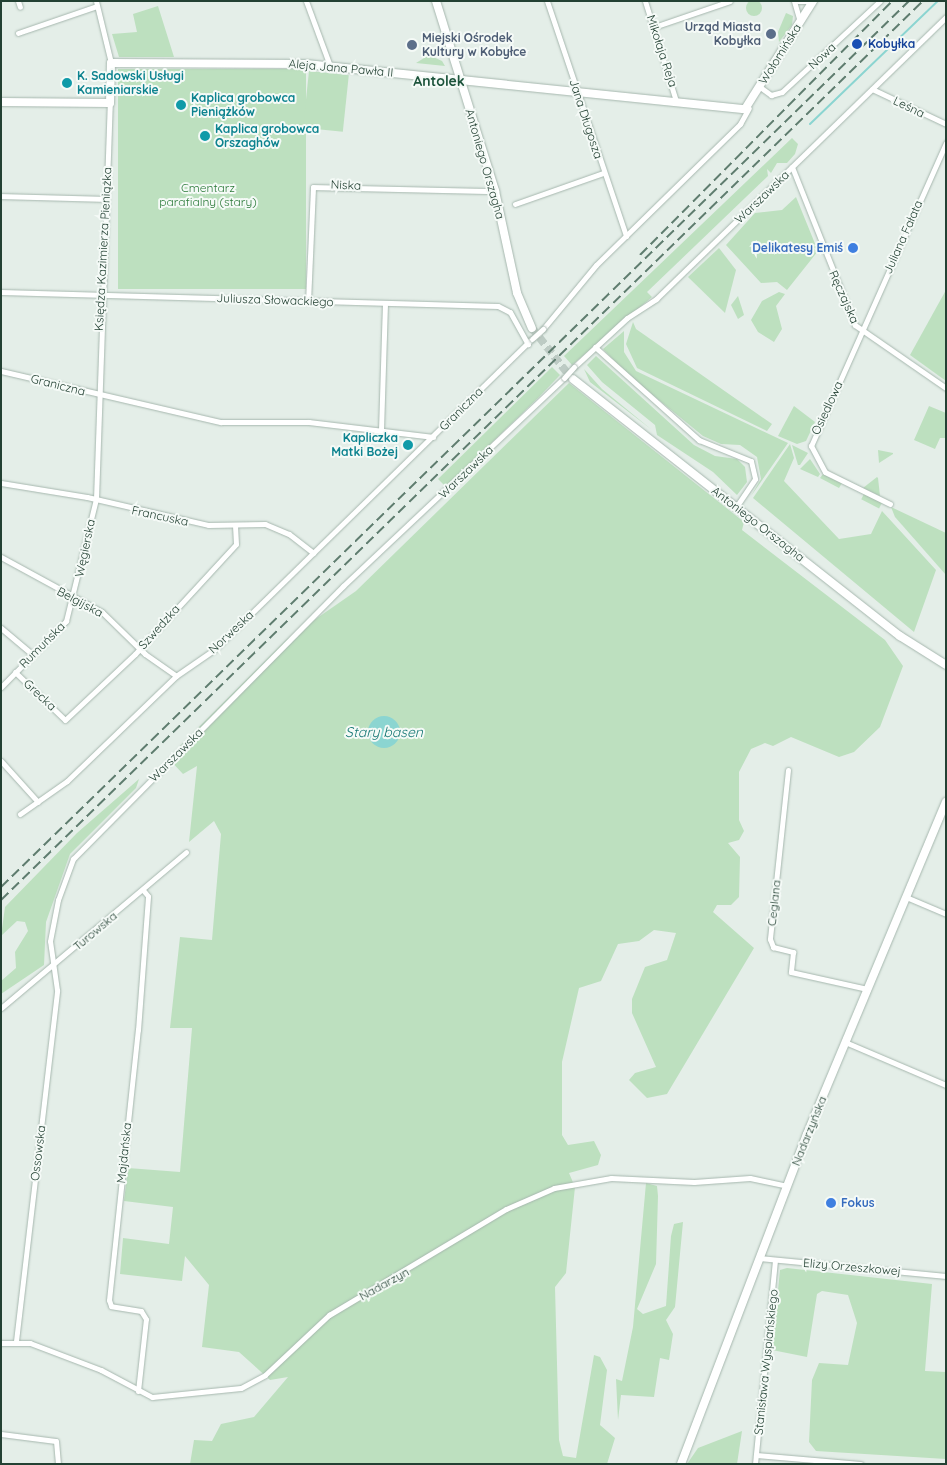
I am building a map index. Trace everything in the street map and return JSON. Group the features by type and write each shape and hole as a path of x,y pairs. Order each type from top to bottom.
{"street":[{"path":"18,1 20,7"},
{"path":"306,1 330,66"},
{"name":"Jana Długosza","path":"548,1 603,174 626,236"},
{"name":"Mikołaja Reja","path":"645,1 676,100"},
{"path":"654,27 730,1"},
{"path":"800,23 796,1 812,1"},
{"name":"Wołomińska","path":"749,108 812,1"},
{"name":"Nowa","path":"760,87 771,95 782,92 880,1"},
{"name":"Antoniego Orszagha","path":"438,2 495,191 510,270 532,328"},
{"path":"18,33 96,4"},
{"name":"Księdza Kazimierza Pieniążka","path":"96,4 111,63 96,395 96,499"},
{"name":"Warszawska","path":"52,965 50,941 58,900 73,859 89,838 349,580 564,378 594,347 656,299 946,17"},
{"name":"Aleja Jana Pawła II","path":"111,63 330,66 749,108"},
{"name":"Leśna","path":"872,89 946,124"},
{"path":"1,102 110,104"},
{"name":"Graniczna","path":"1,371 96,395 239,424 308,422 433,437 544,329 626,236 740,124 749,108"},
{"name":"Juliana Fałata","path":"862,331 946,143"},
{"name":"Ręczajska","path":"792,167 851,318 862,331 946,388"},
{"path":"515,204 603,174"},
{"name":"Niska","path":"308,302 313,187 495,191"},
{"path":"1,196 106,199"},
{"name":"Juliusza Słowackiego","path":"1,292 503,307 528,344"},
{"path":"381,430 385,303"},
{"name":"Osiedlowa","path":"862,331 815,432 812,451 825,472 890,504"},
{"path":"594,347 699,440 751,461 755,479 736,507"},
{"name":"Antoniego Orszagha","path":"573,379 900,636 946,665"},
{"name":"Norweska","path":"20,814 38,802 113,740 176,676 214,649 433,437"},
{"name":"Francuska","path":"1,483 96,499 184,521 235,525 265,524 289,534 313,553"},
{"name":"Węgierska","path":"74,597 96,499"},
{"name":"Szwedzka","path":"65,720 139,648 236,544 235,525"},
{"name":"Belgijska","path":"1,557 102,612 139,648 176,676"},
{"name":"Rumuńska","path":"1,687 66,621 74,597"},
{"path":"1,628 32,654"},
{"name":"Grecka","path":"15,672 65,720"},
{"path":"1,678 6,682"},
{"path":"1,762 38,802"},
{"name":"Ceglana","path":"788,770 770,939 773,947 793,952 791,972 867,990"},
{"name":"Nadarzyńska","path":"680,1464 787,1186 845,1042 946,802"},
{"name":"Turowska","path":"1,1008 186,852"},
{"name":"Majdańska","path":"138,1391 146,1319 141,1312 111,1306 109,1300 138,1030 148,896 143,890"},
{"path":"906,897 946,914"},
{"name":"Ossowska","path":"16,1341 57,990 52,965"},
{"path":"845,1042 946,1085"},
{"name":"Nadarzyn","path":"1,1343 16,1341 101,1370 138,1391 168,1398 241,1388 254,1382 329,1316 506,1210 554,1188 612,1178 694,1182 750,1178 787,1186"},
{"name":"Elizy Orzeszkowej","path":"759,1258 946,1276"},
{"name":"Stanisława Wyspiańskiego","path":"755,1464 775,1260"},
{"path":"1,1434 56,1441 58,1464"},
{"path":"756,1455 861,1464"}],"green space":[{"path":"754,0 762,8 754,16 746,8"},
{"path":"158,6 174,57 119,57 112,34 137,32 133,14"},
{"path":"786,13 793,16 792,25 779,42 778,32"},
{"path":"429,55 442,61 445,66 416,63"},
{"name":"Cmentarz parafialny (stary)","path":"118,69 306,69 306,289 118,289"},
{"path":"309,71 349,75 343,132 303,128"},
{"path":"792,138 798,144 795,154 787,163 777,163 771,173 767,169 768,176 647,292 652,297 572,365 564,356"},
{"path":"796,197 818,251 787,290 777,282 761,283 726,245 755,213 782,210"},
{"path":"719,248 736,270 725,313 688,277"},
{"path":"946,290 946,381 910,355"},
{"path":"779,292 785,294 776,306 782,329 774,342 758,332 751,320 762,301"},
{"path":"738,296 744,315 738,319 731,305"},
{"path":"633,322 636,329 772,424 767,431 637,368 626,344"},
{"path":"624,331 624,352 636,371 788,443 751,496 761,479 757,457 740,445 721,444 703,436 627,374 603,349"},
{"path":"596,356 694,445 715,456 737,459 745,467 747,482 737,495 713,472 657,435 655,425 602,382 587,365"},
{"path":"552,367 560,375 446,487 438,479"},
{"path":"584,369 602,389 652,430 590,382"},
{"path":"569,383 744,522 742,530 885,640 903,666 880,727 854,752 839,757 791,737 773,746 765,743 751,749 739,772 739,820 744,831 739,840 728,843 740,857 739,897 731,905 717,905 713,912 754,948 667,1094 647,1098 629,1080 635,1073 656,1067 632,1013 632,999 645,967 667,960 676,933 654,930 639,941 618,944 601,981 579,988 562,1062 562,1135 568,1145 594,1141 601,1155 598,1165 569,1173 575,1187 566,1273 555,1287 559,1440 563,1456 576,1458 594,1355 600,1357 607,1370 600,1425 615,1438 607,1464 190,1464 194,1440 212,1441 221,1424 254,1417 288,1377 270,1380 239,1352 202,1347 209,1285 185,1256 182,1281 120,1274 123,1238 169,1244 173,1207 124,1201 128,1168 180,1172 192,1028 170,1028 180,937 212,940 221,834 214,821 189,842 197,766 183,774 168,758 287,639 356,591"},
{"path":"794,406 815,422 806,441 797,444 778,436"},
{"path":"929,406 946,413 946,438 940,438 935,449 914,440"},
{"path":"790,444 794,458 784,481 839,539 871,534 882,511 936,570 914,632 753,498"},
{"path":"792,445 808,453 800,465 798,465"},
{"path":"878,450 893,453 893,454 879,463"},
{"path":"810,459 820,474 818,477 800,469"},
{"path":"823,474 842,483 839,488 820,478"},
{"path":"878,478 880,496 863,488"},
{"path":"864,494 882,503 879,508 861,499"},
{"path":"891,507 946,533 946,575 895,517"},
{"path":"139,779 136,788 70,854 46,922 44,965 1,994 1,981 16,968 15,952 28,931 25,922 17,921 1,936 5,907 77,833"},
{"path":"646,1183 657,1186 656,1264 637,1309 643,1314 666,1306 671,1236 674,1224 683,1222 675,1307 666,1320 673,1334 669,1360 660,1358 654,1397 621,1395 618,1420 616,1379 622,1381 633,1327"},
{"path":"787,1268 932,1284 925,1371 946,1372 946,1459 816,1451 809,1442 812,1380 819,1363 848,1365 857,1323 848,1295 822,1291 817,1294 807,1357 772,1350 780,1270"},
{"path":"742,1431 737,1464 687,1464 698,1448"}],"water":[{"name":"Stary basen","path":"384,716 396,720 400,732 396,744 384,748 372,744 368,732 372,720"}],"waterway":[{"path":"810,124 938,1"}],"tunnel":[{"path":"532,328 572,379"}],"railway":[{"path":"640,255 892,1"},
{"path":"1,887 909,1"},
{"path":"1,900 923,1"}],"place":[{"name":"Urząd Miasta Kobyłka","path":"771,34"},
{"name":"Kobyłka","path":"857,44"},
{"name":"Miejski Ośrodek Kultury w Kobyłce","path":"412,45"},
{"name":"K. Sadowski Usługi Kamieniarskie","path":"67,83"},
{"name":"Kaplica grobowca Pieniążków","path":"181,105"},
{"name":"Kaplica grobowca Orszaghów","path":"205,136"},
{"name":"Delikatesy Emiś","path":"853,248"},
{"name":"Kapliczka Matki Bożej","path":"408,445"},
{"name":"Fokus","path":"831,1203"}],"district":[{"name":"Antolek","path":"439,81"}]}
